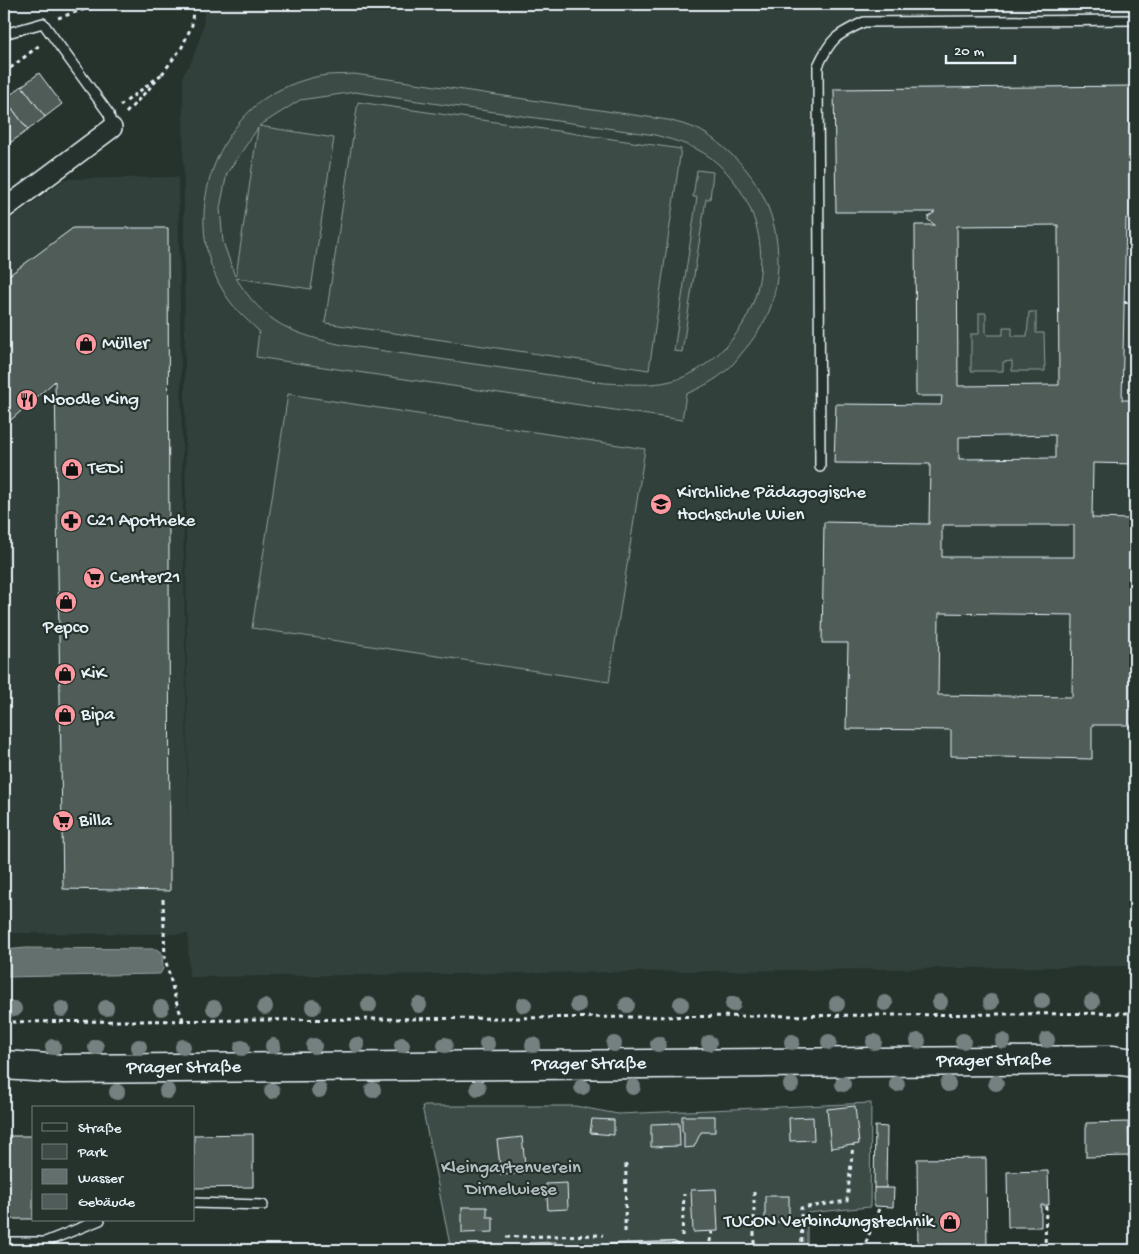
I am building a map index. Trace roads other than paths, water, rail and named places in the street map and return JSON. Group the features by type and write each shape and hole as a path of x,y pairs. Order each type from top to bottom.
{"main road":[{"name":"Prager Straße","path":"4,1048 64,1069"},
{"name":"Prager Straße","path":"4,1065 64,1069 1128,1060"}],"street":[{"path":"4,209 112,128"}],"lane":[{"path":"820,467 818,66 827,47 841,33 864,22 1135,20"},
{"path":"4,34 43,23 109,114 112,128"},
{"path":"195,1203 263,1205"},
{"path":"4,1242 45,1242 95,1222"},
{"path":"611,1249 673,1249"}],"water":[{"path":"27,948 156,949 162,953 163,969 160,974 4,977 4,950"}],"place":[{"name":"Müller","path":"86,344"},
{"name":"Noodle King","path":"27,400"},
{"name":"TEDi","path":"72,469"},
{"name":"Kirchliche Pädagogische Hochschule Wien","path":"661,504"},
{"name":"C21 Apotheke","path":"71,521"},
{"name":"Center21","path":"94,578"},
{"name":"Pepco","path":"66,602"},
{"name":"KiK","path":"65,674"},
{"name":"Bipa","path":"65,715"},
{"name":"Billa","path":"63,821"},
{"name":"TUCON Verbindungstechnik","path":"950,1222"}],"park label":[{"name":"Kleingartenverein Dirnelwiese","path":"511,1179"}]}
